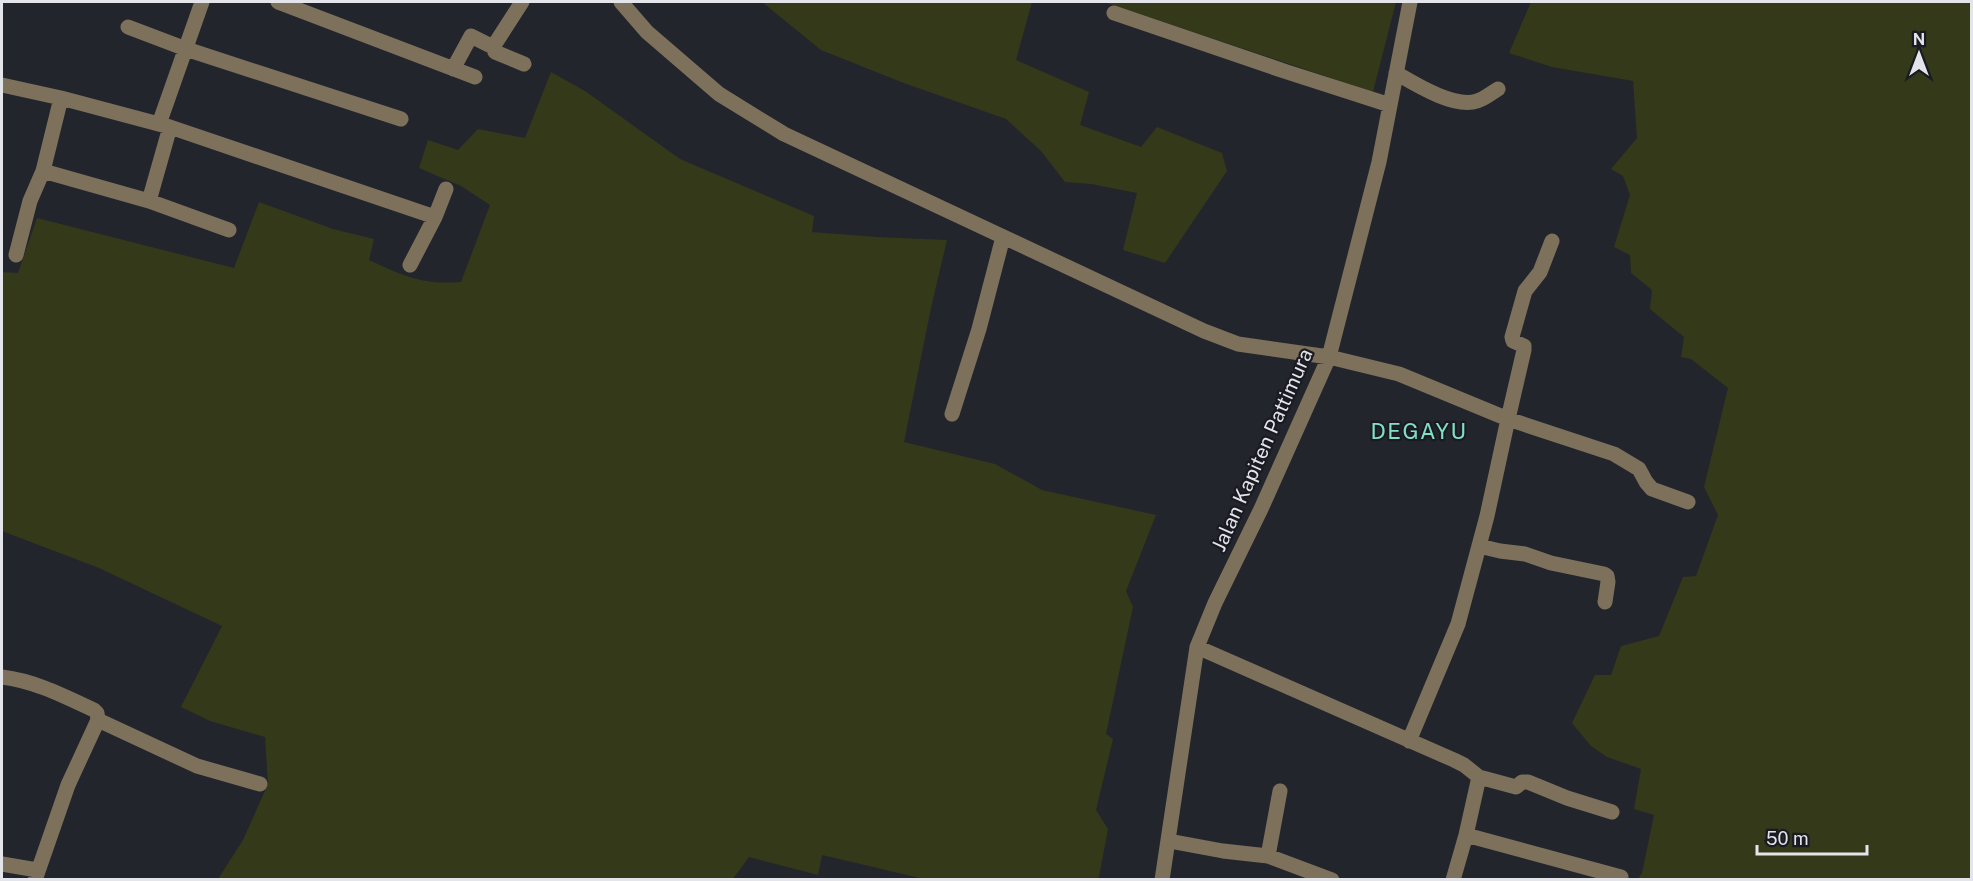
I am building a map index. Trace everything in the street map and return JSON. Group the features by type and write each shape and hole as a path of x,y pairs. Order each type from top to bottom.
{"street":[{"path":"149,201 164,126 202,2"},
{"path":"278,2 475,77"},
{"path":"494,47 522,2"},
{"path":"621,2 647,32 719,94 784,134 1003,237 1204,331 1238,344 1329,357 1399,374 1508,419 1614,454 1639,469 1652,489 1688,502"},
{"name":"Jalan Kapiten Pattimura","path":"1162,879 1197,648 1215,603 1284,459 1329,357 1379,162 1410,2"},
{"path":"1114,13 1390,105"},
{"path":"128,27 186,49 401,119"},
{"path":"453,69 471,36 494,47 495,52 524,64"},
{"path":"1396,74 1436,94 1469,102 1498,89"},
{"path":"2,85 61,98 164,126 435,217"},
{"path":"16,255 30,201 43,171 61,98"},
{"path":"43,171 149,201 229,230"},
{"path":"410,265 435,217 446,189"},
{"path":"952,414 979,328 1003,237"},
{"path":"1409,741 1458,624 1479,546 1524,351 1524,346 1513,341 1512,337 1525,291 1540,272 1552,241"},
{"path":"1479,546 1525,554 1551,563 1604,574 1608,582 1605,602"},
{"path":"1197,648 1464,765 1479,777 1516,787 1523,781 1528,782 1567,798 1612,812"},
{"path":"2,677 36,684 94,710 98,720 68,785 36,875 2,864"},
{"path":"98,720 197,766 260,784"},
{"path":"1453,879 1467,835 1479,777"},
{"path":"1268,856 1280,791"},
{"path":"1467,835 1622,877"},
{"path":"1169,841 1222,851 1268,856 1332,879"}],"green space":[{"path":"762,2 1032,2 1016,60 1089,92 1080,125 1141,147 1157,127 1222,153 1227,171 1165,263 1123,250 1137,193 1091,184 1065,182 1041,151 1006,119 901,82 821,50"},
{"path":"1104,2 1396,2 1373,92"},
{"path":"1531,2 1971,2 1971,879 1638,879 1642,873 1654,815 1634,809 1641,769 1607,757 1591,746 1572,723 1595,675 1611,675 1621,646 1659,636 1683,577 1696,576 1718,515 1704,487 1728,388 1691,359 1681,357 1684,337 1650,309 1652,290 1631,273 1630,255 1614,247 1630,195 1623,176 1611,169 1637,138 1633,81 1552,67 1509,53"},
{"path":"551,72 585,91 680,159 814,216 812,232 947,240 904,442 995,464 1042,490 1156,515 1126,591 1133,607 1106,734 1113,739 1096,810 1108,829 1099,877 1096,879 924,879 822,855 818,875 749,857 732,880 218,879 243,840 268,784 265,737 210,721 181,707 222,626 99,568 2,531 2,272 18,273 37,218 234,268 259,202 333,229 374,239 369,260 393,271 424,281 461,282 490,205 461,186 419,168 428,140 458,150 478,129 525,138"}],"district":[{"name":"DEGAYU","path":"1419,431"}]}
